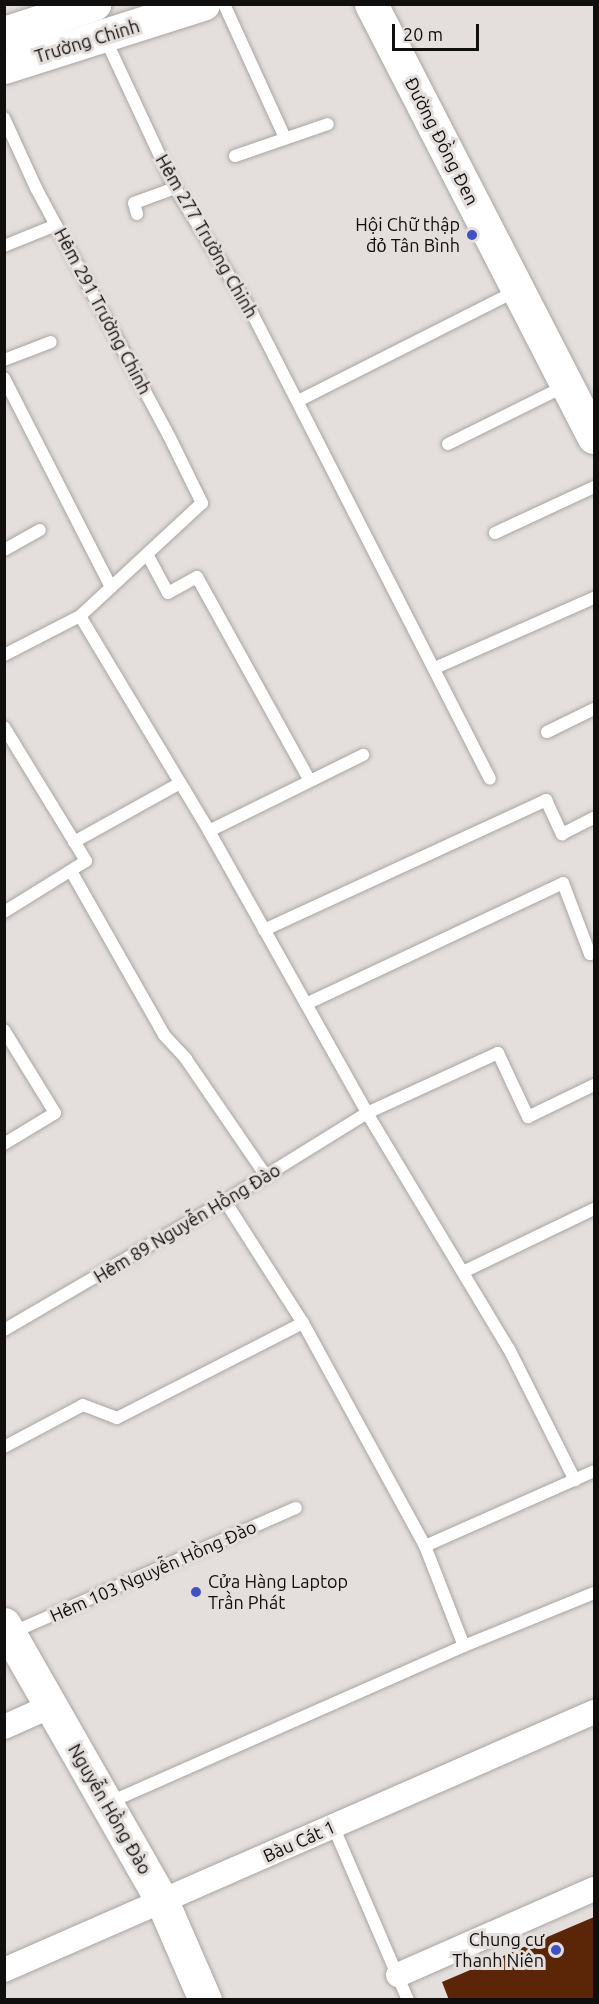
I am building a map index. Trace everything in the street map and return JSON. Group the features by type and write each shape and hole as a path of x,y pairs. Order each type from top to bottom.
{"street":[{"name":"Trường Chinh","path":"4,67 203,4"},
{"name":"Đường Đồng Đen","path":"371,4 594,437"},
{"name":"Trường Chinh","path":"4,33 82,6"},
{"name":"Nguyễn Hồng Đào","path":"7,1629 162,1901 205,2000"},
{"path":"4,1727 51,1706"},
{"name":"Bàu Cát 1","path":"4,1970 594,1712"},
{"path":"398,1975 594,1889"}],"lane":[{"path":"224,4 285,138"},
{"name":"Hẻm 277 Trường Chinh","path":"104,36 175,188 251,311 490,779"},
{"name":"Hẻm 291 Trường Chinh","path":"4,118 36,188 164,425 202,503 147,554"},
{"path":"235,156 328,124"},
{"path":"136,214 134,203 175,188"},
{"path":"4,246 56,225"},
{"path":"298,401 518,290"},
{"path":"4,360 51,342"},
{"path":"4,378 111,587"},
{"path":"448,444 568,385"},
{"path":"495,533 594,487"},
{"path":"4,550 40,531"},
{"path":"4,655 80,616 147,554 168,593 197,577 310,780"},
{"path":"435,668 594,598"},
{"path":"80,616 209,831 367,1113 509,1349 575,1480"},
{"path":"547,732 594,709"},
{"path":"4,727 86,861 4,912"},
{"path":"209,831 363,755"},
{"path":"74,842 180,783"},
{"path":"264,930 546,800 562,834 594,818"},
{"path":"71,871 164,1035 186,1059 266,1176"},
{"path":"306,1004 563,883 590,954 594,952"},
{"path":"4,1030 9,1049 55,1113 4,1143"},
{"name":"Hẻm 89 Nguyễn Hồng Đào","path":"4,1330 225,1201 367,1113 498,1053 528,1117 594,1085"},
{"path":"225,1201 303,1323 425,1546 464,1646"},
{"path":"463,1272 594,1209"},
{"path":"4,1447 83,1405 117,1418 303,1323"},
{"path":"425,1546 594,1471"},
{"name":"Hẻm 103 Nguyễn Hồng Đào","path":"7,1629 296,1508"},
{"path":"107,1803 464,1646 594,1593"},
{"path":"333,1826 408,2000"}],"building":[{"name":"Chung cư Thanh Niên","path":"594,1917 594,2000 449,2000 442,1982"}],"place":[{"name":"Hội Chữ thập đỏ Tân Bình","path":"472,235"},
{"name":"Cửa Hàng Laptop Trần Phát","path":"196,1592"},
{"name":"Chung cư Thanh Niên","path":"556,1950"}]}
